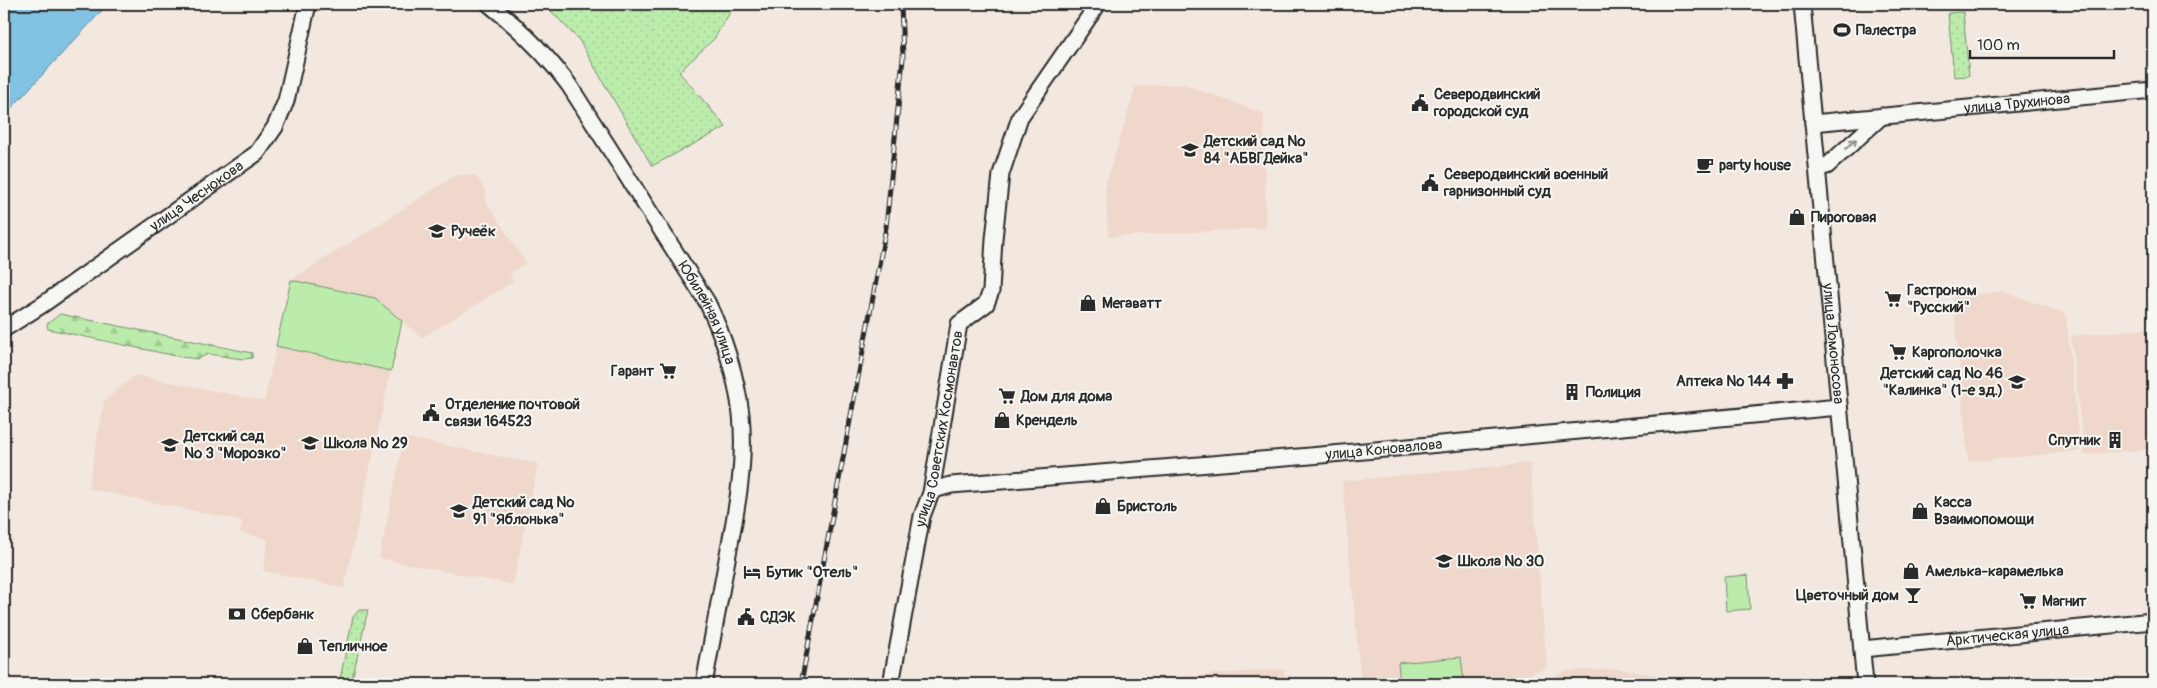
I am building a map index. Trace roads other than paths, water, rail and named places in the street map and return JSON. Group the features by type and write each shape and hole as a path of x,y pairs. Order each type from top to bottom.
{"street":[{"name":"улица Чеснокова","path":"4,329 42,305 257,153 275,127 286,101 308,4"},
{"name":"Юбилейная улица","path":"489,4 532,41 555,65 569,85 707,302 719,327 729,356 741,414 742,440 739,495 704,684"},
{"name":"улица Советских Космонавтов","path":"890,684 922,516 930,493 959,324 986,304 991,291 1001,174 1020,117 1098,4"},
{"name":"улица Ломоносова","path":"1802,4 1865,684"},
{"name":"улица Трухинова","path":"1813,123 2153,90"},
{"path":"1818,168 1827,166 1882,116"},
{"name":"улица Коновалова","path":"930,493 951,485 1302,457 1839,407"},
{"name":"Арктическая улица","path":"1862,649 2153,621"}],"water":[{"path":"4,4 108,4 4,116"}],"railway":[{"path":"801,684 886,227 903,58 901,4"}],"place":[{"name":"Палестра","path":"1842,30"},
{"name":"Северодвинский городской суд","path":"1420,103"},
{"name":"Детский сад № 84 \"АБВГДейка\"","path":"1190,150"},
{"name":"party house","path":"1705,165"},
{"name":"Северодвинский военный гарнизонный суд","path":"1430,183"},
{"name":"Пироговая","path":"1797,217"},
{"name":"Ручеёк","path":"437,231"},
{"name":"Гастроном \"Русский\"","path":"1893,299"},
{"name":"Мегаватт","path":"1088,303"},
{"name":"Каргополочка","path":"1898,352"},
{"name":"Гарант","path":"668,371"},
{"name":"Аптека № 144","path":"1785,381"},
{"name":"Детский сад № 46 \"Калинка\" (1-е зд.)","path":"2017,382"},
{"name":"Полиция","path":"1572,392"},
{"name":"Дом для дома","path":"1007,396"},
{"name":"Отделение почтовой связи 164523","path":"431,413"},
{"name":"Крендель","path":"1002,420"},
{"name":"Спутник","path":"2115,440"},
{"name":"Школа № 29","path":"310,443"},
{"name":"Детский сад № 3 \"Морозко\"","path":"170,445"},
{"name":"Бристоль","path":"1103,506"},
{"name":"Детский сад № 91 \"Яблонька\"","path":"459,511"},
{"name":"Касса Взаимопомощи","path":"1920,511"},
{"name":"Школа № 30","path":"1444,561"},
{"name":"Амелька-карамелька","path":"1911,571"},
{"name":"Бутик \"Отель\"","path":"752,572"},
{"name":"Цветочный дом","path":"1913,595"},
{"name":"Магнит","path":"2028,601"},
{"name":"Сбербанк","path":"237,614"},
{"name":"СДЭК","path":"746,617"},
{"name":"Тепличное","path":"305,646"}]}
